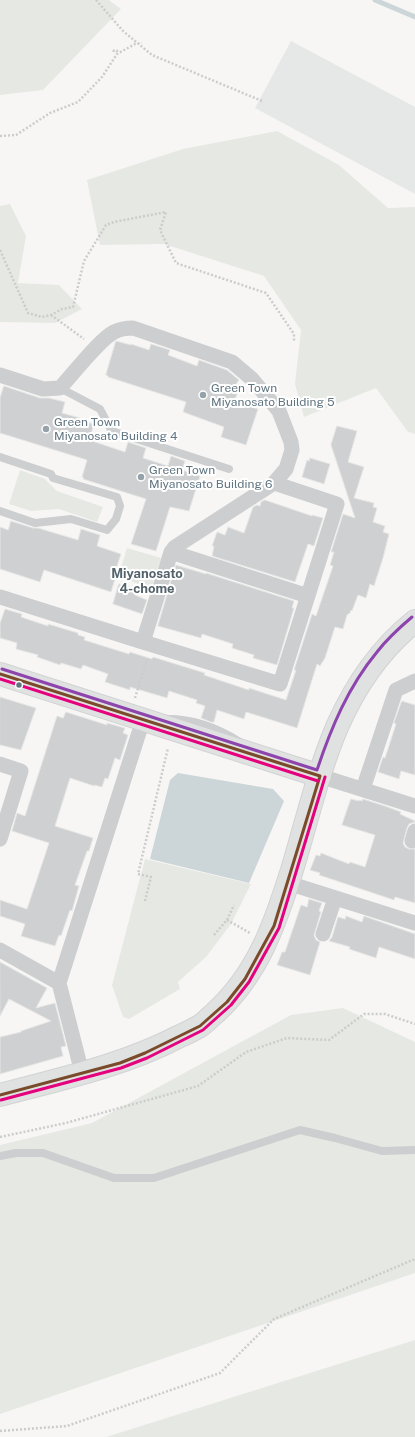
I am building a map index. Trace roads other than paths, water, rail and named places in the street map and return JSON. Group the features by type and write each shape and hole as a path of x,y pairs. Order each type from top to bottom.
{"street":[{"path":"0,375 43,389 60,388 96,348 113,332 133,328 232,362 252,380 279,411 291,442 292,450 286,469 274,483 175,547 171,552 147,643"},
{"path":"0,597 280,684 337,504 274,483"},
{"path":"171,552 308,596"},
{"path":"0,1095 120,1063 200,1026 227,1002 245,979 274,926 337,726 356,688 381,653 415,621"},
{"path":"0,674 65,695 139,711 267,759 415,806"},
{"path":"363,789 396,690 415,681"},
{"path":"82,1073 59,983 139,711"},
{"path":"0,764 21,771 0,839"},
{"path":"288,883 415,923"},
{"path":"324,934 335,898"},
{"path":"0,950 59,983"}],"lane":[{"path":"60,388 100,409 110,428 115,432 229,469"},
{"path":"0,457 51,474 53,478 117,497 120,506 116,520 107,530 71,519 35,523 0,511"},
{"path":"0,685 42,697 65,695"},
{"path":"0,1156 16,1152 43,1153 114,1178 154,1178 300,1130 382,1151 415,1150"}],"waterway":[{"path":"375,0 415,17"}],"place":[{"name":"Green Town Miyanosato Building 5","path":"203,395"},
{"name":"Green Town Miyanosato Building 4","path":"46,429"},
{"name":"Green Town Miyanosato Building 6","path":"141,477"}],"district":[{"name":"Miyanosato 4-chome","path":"147,582"}]}
